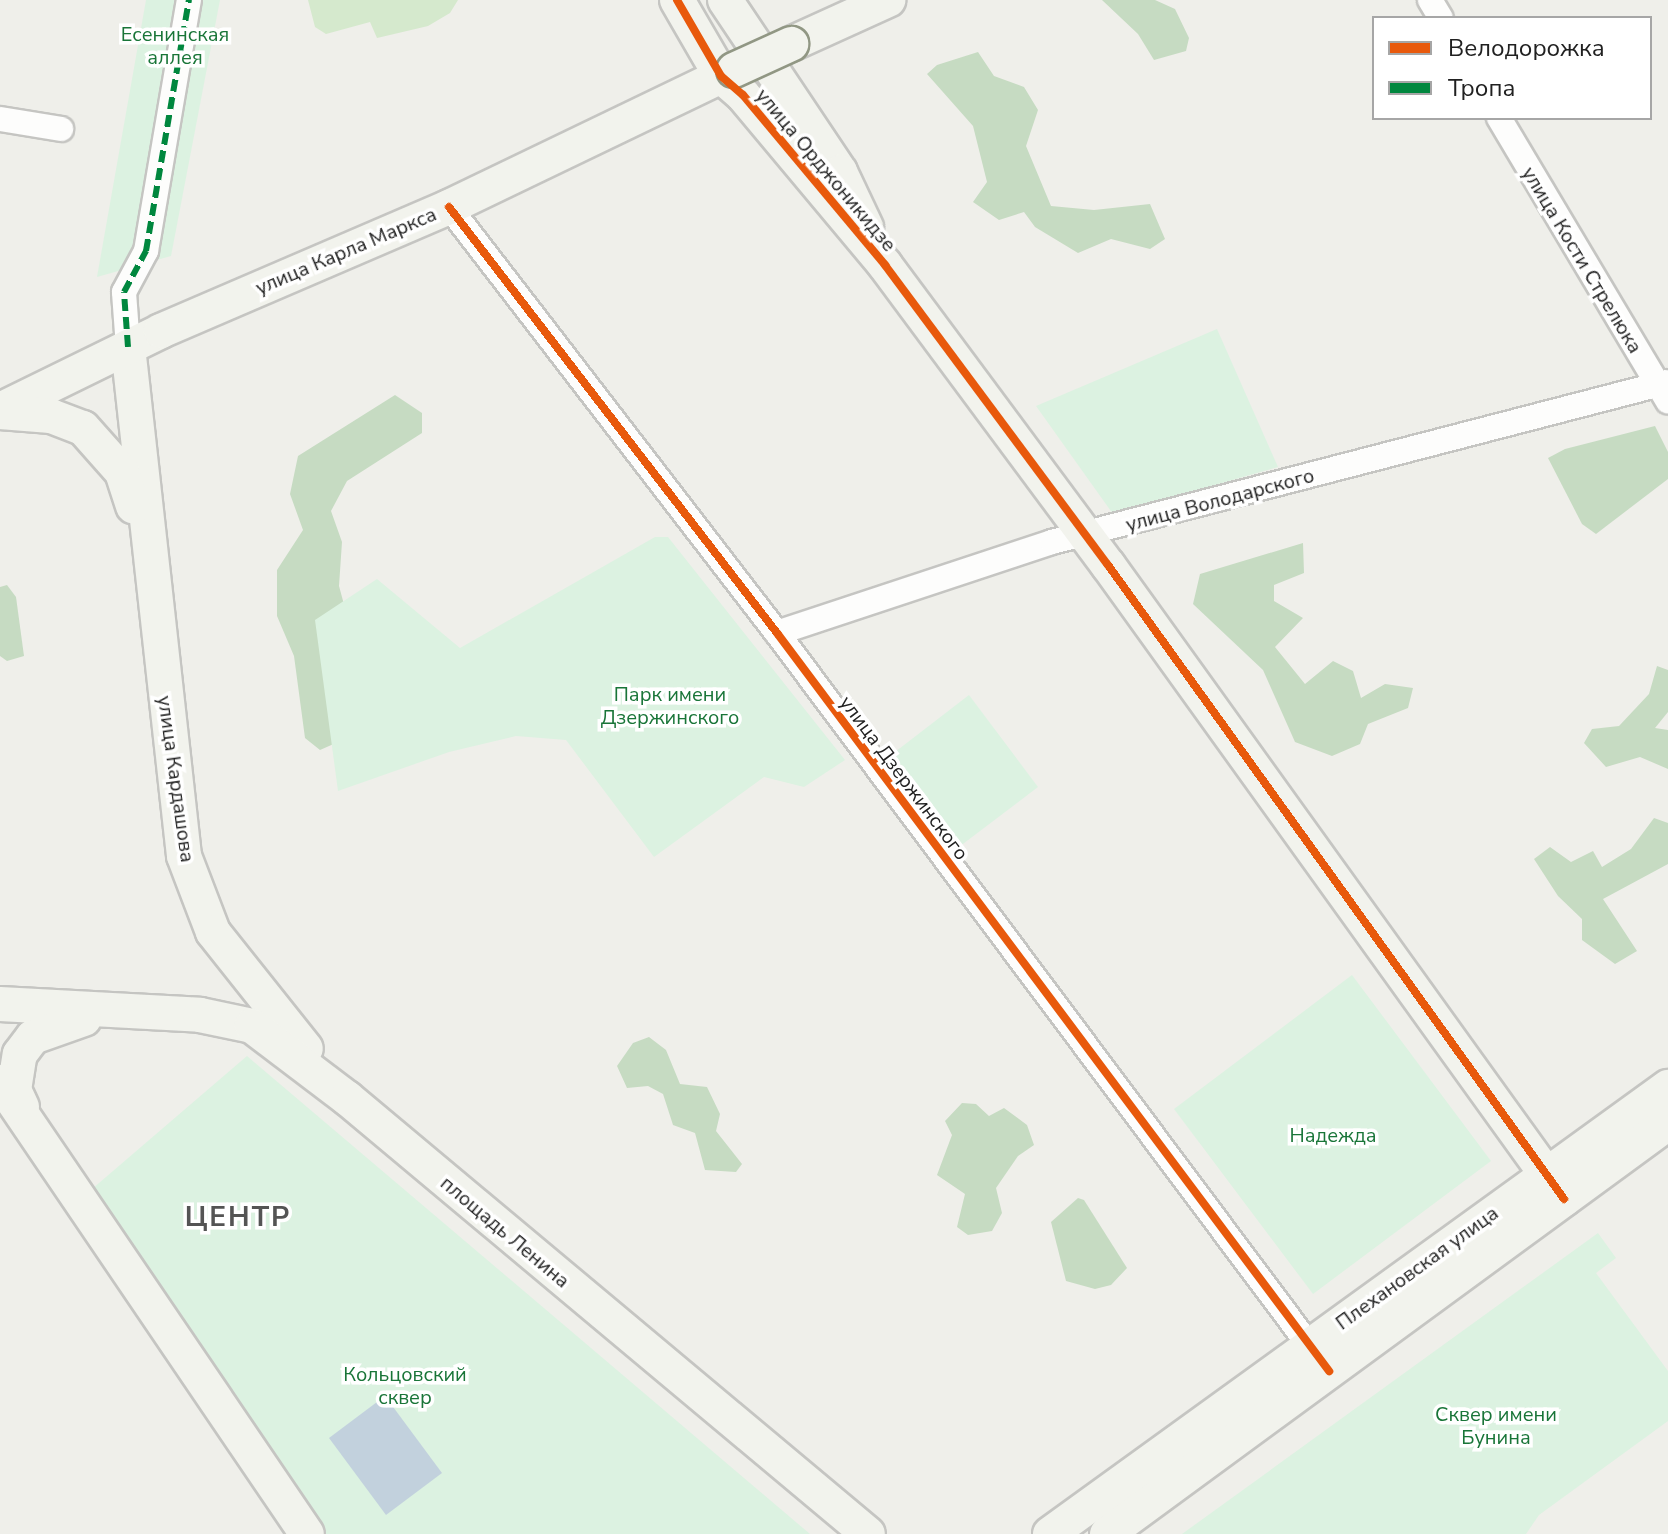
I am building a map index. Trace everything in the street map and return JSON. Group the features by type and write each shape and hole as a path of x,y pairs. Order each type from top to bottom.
{"street":[{"name":"улица Кардашова","path":"189,0 146,251 124,292 147,552 177,808 194,892 236,964 347,1098"},
{"name":"улица Орджоникидзе","path":"677,0 743,95 885,265 1554,1188"},
{"path":"725,0 840,172 885,265"},
{"name":"улица Карла Маркса","path":"0,411 128,347 449,207 888,0"},
{"path":"0,119 61,129"},
{"name":"улица Кости Стрелюка","path":"1500,120 1665,389"},
{"name":"улица Дзержинского","path":"449,207 777,633 1320,1359"},
{"name":"улица Володарского","path":"777,633 1083,536 1665,389"},
{"name":"улица Кардашова","path":"0,411 51,416 83,428 122,472 147,552"},
{"name":"площадь Ленина","path":"0,1004 108,1014 200,1015 252,1026 347,1098 868,1534"},
{"name":"площадь Ленина","path":"31,1128 14,1090 20,1054 33,1037 55,1026 108,1014"},
{"name":"площадь Ленина","path":"0,1082 307,1534"},
{"name":"Плехановская улица","path":"1050,1534 1320,1359 1554,1188 1668,1087"},
{"name":"Плехановская улица","path":"1554,1188 1668,1123"},
{"name":"Плехановская улица","path":"1107,1534 1320,1359"}],"green space":[{"name":"Есенинская аллея","path":"146,0 220,0 171,256 97,277"},
{"path":"308,0 458,0 450,13 428,26 377,38 370,22 326,34 315,27"},
{"path":"1102,0 1155,0 1175,9 1189,38 1186,51 1154,60 1138,34"},
{"path":"978,52 994,76 1024,87 1038,110 1026,146 1051,206 1094,210 1150,204 1165,239 1150,249 1111,239 1078,253 1035,227 1024,212 999,220 973,202 987,182 973,126 927,74 937,65"},
{"path":"1217,329 1278,467 1113,514 1036,406"},
{"path":"395,395 422,413 422,433 347,481 331,511 342,542 339,586 355,645 354,735 320,750 305,738 294,656 277,616 277,570 303,530 290,494 298,456"},
{"path":"1655,426 1668,452 1668,479 1596,534 1582,524 1548,458 1565,449"},
{"name":"Парк имени Дзержинского","path":"655,537 668,537 845,760 804,787 764,777 654,857 566,740 516,736 449,752 338,791 315,620 377,579 460,648"},
{"path":"1303,543 1304,573 1274,585 1274,601 1303,618 1275,647 1305,684 1333,661 1353,671 1361,698 1385,684 1413,688 1408,708 1368,724 1360,744 1332,756 1295,742 1263,670 1193,604 1200,574"},
{"path":"7,585 16,597 24,656 7,661 0,656 0,587"},
{"path":"1657,666 1668,670 1668,712 1655,728 1668,730 1668,769 1640,757 1606,767 1584,743 1592,729 1619,726 1649,694"},
{"path":"969,695 1038,787 951,853 882,762"},
{"path":"1654,818 1668,823 1668,864 1603,899 1637,951 1615,964 1582,940 1582,919 1558,896 1534,859 1550,847 1571,862 1593,851 1602,867 1631,849"},
{"name":"Надежда","path":"1352,975 1491,1161 1313,1294 1174,1109"},
{"path":"649,1037 666,1050 680,1084 707,1087 720,1114 716,1131 742,1164 736,1172 705,1170 695,1133 673,1125 663,1094 648,1086 627,1088 617,1066 633,1043"},
{"name":"Кольцовский сквер","path":"247,1056 810,1534 325,1534 92,1189"},
{"path":"962,1103 976,1104 989,1116 1004,1108 1027,1125 1034,1145 1018,1156 996,1188 1002,1213 992,1231 968,1235 957,1227 965,1194 937,1175 952,1135 945,1121"},
{"path":"1078,1198 1084,1200 1127,1268 1111,1285 1095,1289 1066,1281 1051,1222"},
{"name":"Cквер имени Бунина","path":"1598,1233 1616,1258 1596,1273 1668,1371 1668,1421 1539,1515 1526,1534 1182,1534"}],"water":[{"path":"385,1396 442,1473 386,1515 329,1438"}],"marked path":[{"path":"128,347 124,292 146,251 189,0"}],"cycle path":[{"path":"677,0 721,76 743,95 885,265 1108,565 1564,1199"},
{"path":"449,207 777,633 1329,1371"}],"district":[{"name":"ЦЕНТР","path":"238,1217"}]}
